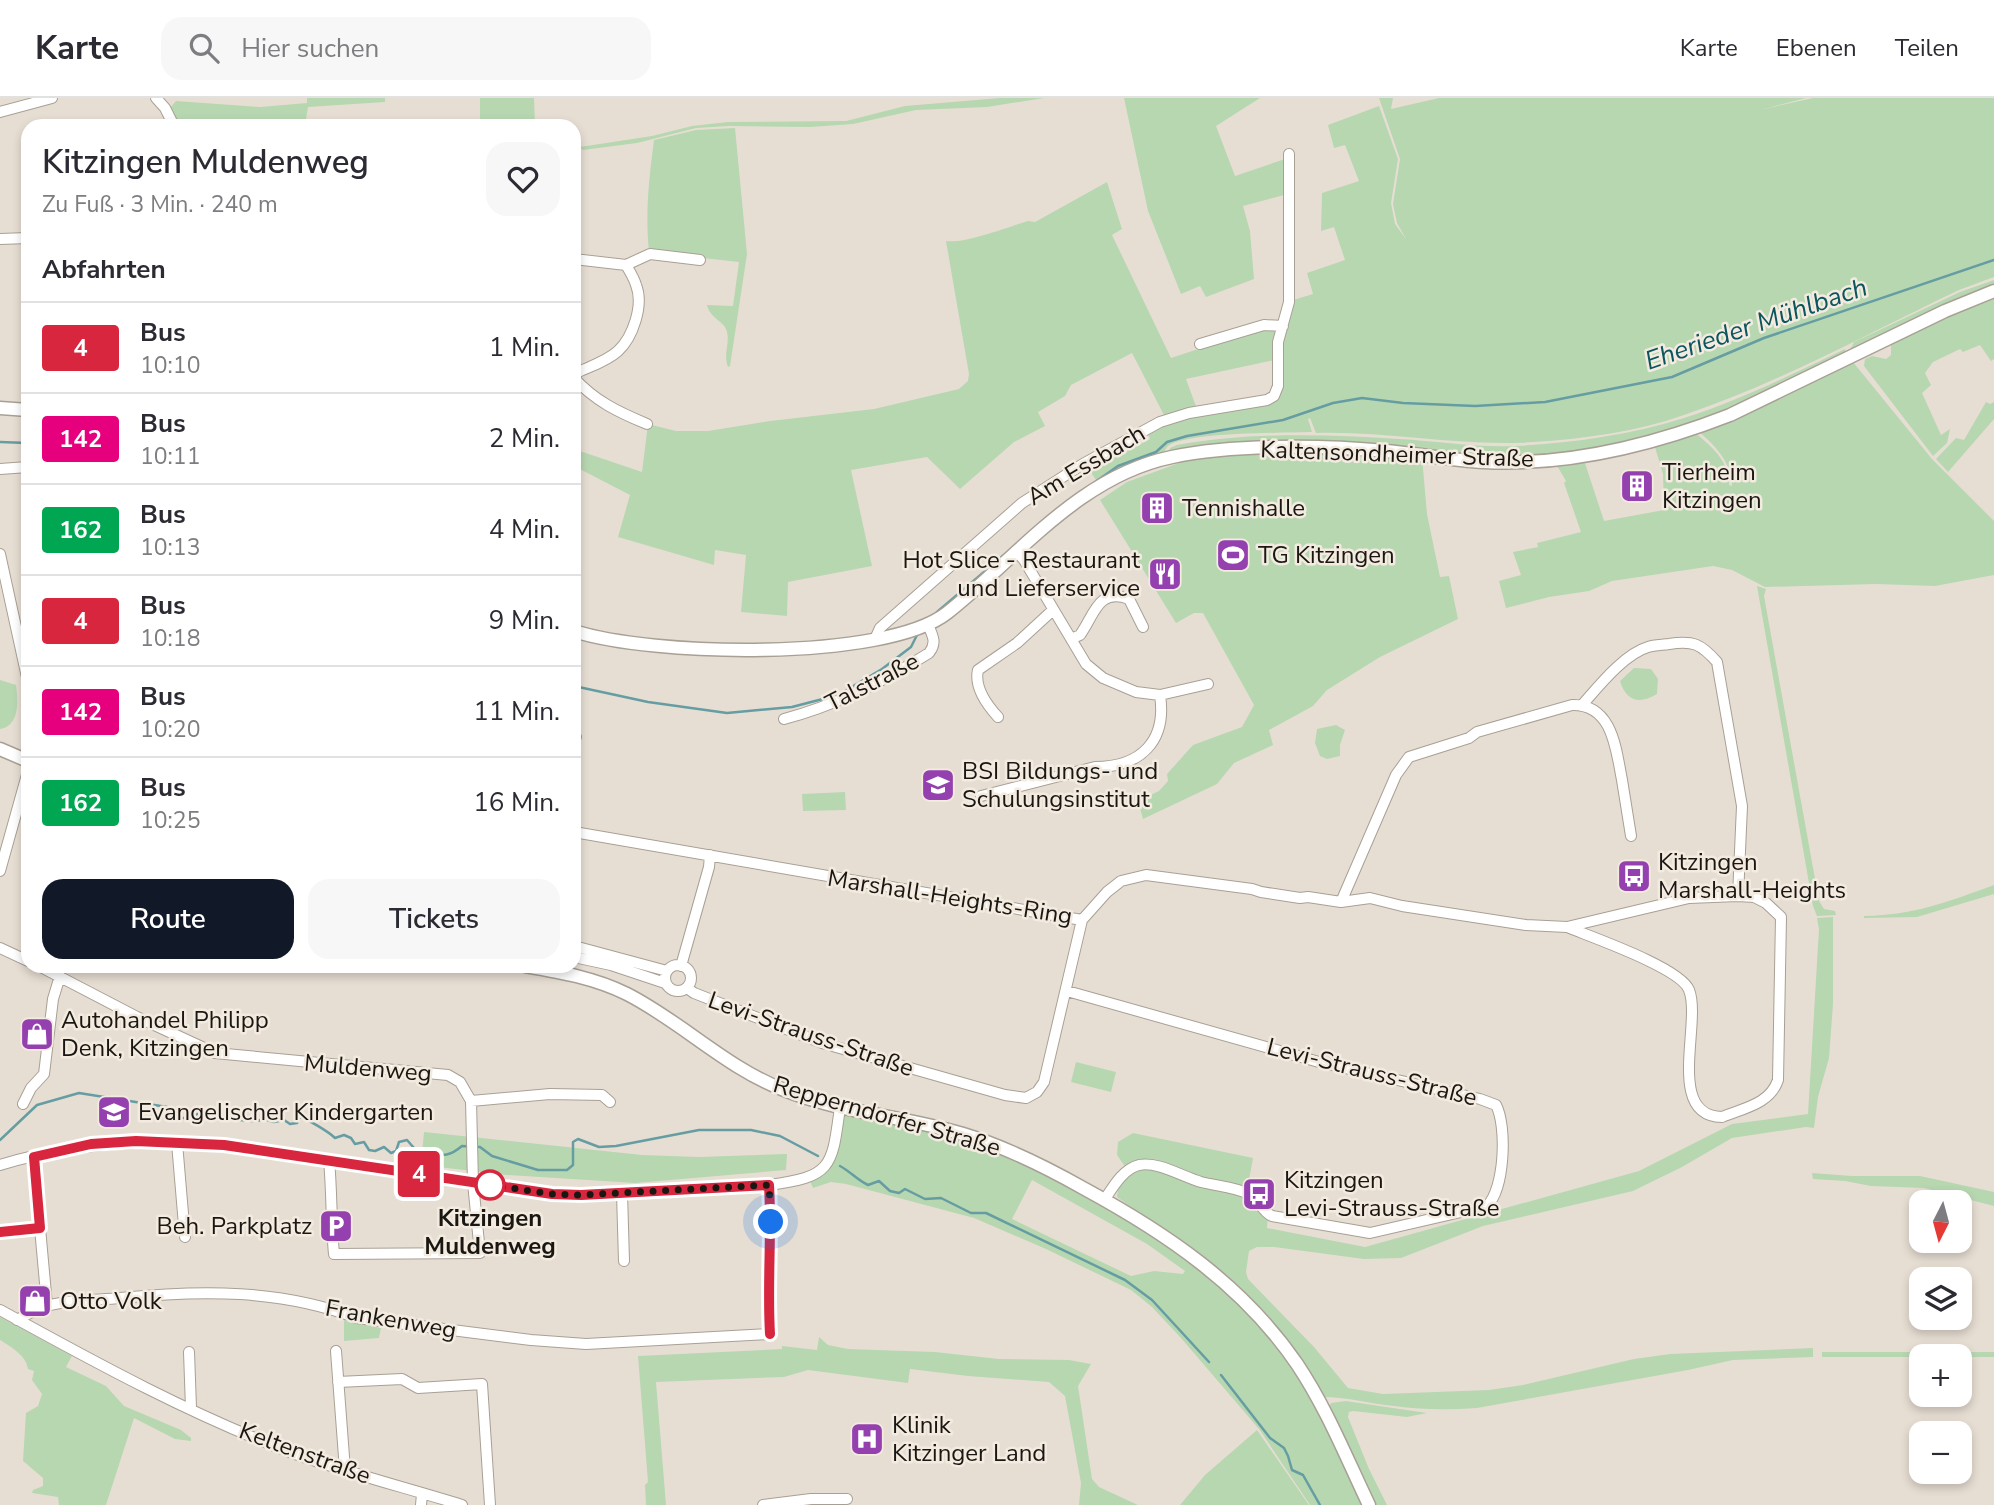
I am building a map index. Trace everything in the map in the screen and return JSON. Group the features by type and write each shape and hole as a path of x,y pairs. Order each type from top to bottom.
{"main road":[{"name":"Kaltensondheimer Straße","path":"581,633 618,642 665,647 751,649 813,647 902,634 928,625 946,614 1016,551 1077,502 1134,468 1189,453 1257,448 1352,449 1483,462 1518,462 1583,455 1653,441 1743,409 1957,306 1994,291"},
{"path":"0,408 21,410"},
{"path":"0,749 21,758"},
{"name":"Repperndorfer Straße","path":"564,973 613,987 641,1002 752,1076 802,1097 933,1126 995,1144 1046,1167 1142,1220 1186,1250 1225,1283 1269,1328 1320,1401 1344,1447 1369,1505"}],"street":[{"path":"0,111 52,98"},
{"path":"156,98 171,119"},
{"name":"Am Essbach","path":"875,639 880,628 1022,503 1072,471 1160,422 1271,399 1278,386 1278,342 1289,302 1289,154"},
{"path":"0,239 21,238"},
{"path":"581,260 626,265 650,254 700,260"},
{"path":"581,372 618,351 631,334 638,308 637,288 626,265"},
{"path":"1200,344 1264,324 1283,326"},
{"path":"581,383 595,398 647,424"},
{"path":"0,469 21,468"},
{"path":"1016,551 1086,664 1103,678 1129,690 1160,695 1208,684"},
{"path":"0,554 21,650"},
{"path":"1071,639 1080,635 1093,609 1114,596 1129,599 1143,626"},
{"path":"998,717 987,705 976,676 978,670 1017,643 1053,610"},
{"name":"Talstraße","path":"784,719 838,702 929,653 934,647 934,640 928,625"},
{"path":"1582,705 1604,680 1646,647 1692,643 1702,646 1717,662 1742,806 1738,896"},
{"path":"981,796 1095,767 1112,767 1138,757 1156,738 1163,713 1160,695"},
{"path":"1341,902 1396,775 1409,757 1469,738 1477,732 1572,705 1582,705 1606,722 1614,738 1631,836"},
{"path":"0,871 21,796"},
{"name":"Marshall-Heights-Ring","path":"581,833 1082,920 1114,886 1121,881 1146,874 1300,898 1341,902 1370,898 1460,916 1526,925 1567,927 1689,898 1754,897 1766,903 1781,917 1778,1080 1775,1090 1768,1098 1722,1117 1703,1111 1690,1089 1692,1005 1687,985 1677,975 1567,927"},
{"path":"665,983 667,971 673,966 681,966 710,855"},
{"name":"Levi-Strauss-Straße","path":"687,988 822,1043 1005,1095 1026,1098 1037,1092 1044,1082 1082,920"},
{"path":"0,948 21,958"},
{"path":"581,948 667,971"},
{"name":"Levi-Strauss-Straße","path":"581,959 611,965 665,983 673,991 687,988 691,977 681,966"},
{"name":"Muldenweg","path":"54,973 137,1017 215,1053 448,1075 460,1082 471,1101"},
{"path":"23,1104 31,1088 44,1074 52,999 60,976"},
{"name":"Levi-Strauss-Straße","path":"1067,991 1320,1062 1480,1099 1496,1105 1501,1115 1503,1129 1500,1178 1494,1197 1487,1206 1381,1232 1359,1232 1272,1216 1264,1212 1257,1200 1247,1193 1201,1182 1150,1165 1141,1164 1131,1168 1113,1186 1105,1199"},
{"path":"329,1160 334,1254 480,1253 473,1183 471,1101 550,1094 601,1095 610,1102"},
{"path":"0,1165 91,1144 136,1141 224,1145 552,1194 769,1185 799,1181 822,1171 834,1150 840,1107"},
{"path":"177,1143 185,1237"},
{"path":"34,1157 47,1305"},
{"name":"Frankenweg","path":"17,1320 47,1305 189,1292 230,1292 296,1301 337,1310 357,1318 531,1340 600,1344 770,1334 769,1185"},
{"path":"622,1193 624,1261"},
{"path":"0,1232 40,1228"},
{"name":"Keltenstraße","path":"0,1310 130,1379 257,1438 345,1470 461,1505"},
{"name":"Frankenweg","path":"336,1351 345,1470"},
{"path":"189,1352 191,1408"},
{"path":"338,1381 402,1379 418,1388 482,1384 489,1505"},
{"path":"421,1505 422,1493"},
{"path":"763,1505 811,1499 847,1499"}],"green space":[{"path":"307,98 385,98 385,102 308,107 306,119 175,119 170,108 176,101 260,107 307,103"},
{"path":"480,98 534,98 535,119 480,119"},
{"path":"1000,98 1044,98 987,107 916,110 853,124 696,128 637,143 583,150 581,148 692,126 728,122 846,121 905,106"},
{"path":"1124,98 1260,98 1216,126 1235,176 1285,159 1284,195 1243,206 1250,231 1254,279 1206,297 1200,286 1181,294 1148,211"},
{"path":"1379,98 1393,98 1391,109 1439,98 1806,98 1764,109 1813,98 1994,98 1994,277 1959,290 1754,388 1647,426 1571,439 1506,443 1316,433 1310,418 1308,419 1312,432 1214,436 1178,441 1168,446 1163,456 1098,483 1086,465 1112,450 1117,456 1150,439 1147,430 1163,423 1272,400 1279,359 1186,379 1197,409 1165,417 1132,353 1071,385 1065,396 1038,412 1045,426 1014,442 960,489 927,457 851,470 872,566 788,582 787,616 741,612 746,555 715,550 714,565 618,537 630,495 581,470 581,451 642,472 648,424 676,431 708,431 874,409 959,389 968,381 969,374 946,241 964,240 1028,221 1035,222 1107,182 1122,229 1112,235 1171,358 1265,327 1284,327 1290,301 1313,294 1307,273 1345,260 1334,227 1321,231 1322,193 1359,181 1345,145 1334,148 1328,125 1379,106 1398,159 1391,203 1395,224 1406,239 1397,223 1393,204 1400,159"},
{"path":"735,128 747,254 728,367 726,328 711,314 707,305 733,306 739,262 649,252 648,210 654,140 696,130"},
{"path":"1994,280 1994,290 1855,350 1851,348 1854,342 1960,292"},
{"path":"1994,293 1994,359 1991,361 1980,345 1963,352 1960,349 1933,362 1925,373 1931,385 1922,393 1941,435 1950,429 1947,443 1933,456 1864,366 1865,359 1872,356 1886,359 1891,355 1891,343"},
{"path":"1845,349 1845,355 1754,401 1630,445 1514,460 1373,448 1168,455 1170,448 1177,445 1260,436 1343,436 1501,446 1558,443 1601,437 1664,424 1725,404"},
{"path":"1853,362 1932,459 1994,521 1994,575 1935,586 1876,584 1765,587 1732,570 1713,566 1612,581 1589,591 1549,597 1506,608 1499,581 1521,575 1513,552 1538,547 1537,543 1581,532 1564,483 1566,481 1551,461 1583,457 1604,521 1664,510 1663,474 1654,444 1693,431 1723,461 1729,485 1732,486 1725,461 1696,429"},
{"path":"1986,402 1994,402 1994,419 1948,472 1936,459 1956,438 1964,440"},
{"path":"1283,450 1422,457 1427,514 1440,577 1449,576 1458,619 1380,657 1327,690 1313,706 1269,730 1273,745 1234,763 1217,784 1143,819 1138,801 1159,791 1168,781 1167,774 1193,745 1242,727 1254,705 1203,613 1194,613 1176,623 1100,500 1127,482 1179,463 1179,459"},
{"path":"1757,586 1766,589 1764,596 1819,901 1824,909 1835,911 1836,915 1817,916 1813,906"},
{"path":"1634,668 1651,669 1658,679 1657,694 1639,700 1626,693 1620,681"},
{"path":"0,680 16,685 17,698 14,718 7,727 0,729"},
{"path":"1336,725 1345,730 1340,756 1327,759 1320,756 1315,743 1317,729"},
{"path":"845,792 846,810 803,811 802,794"},
{"path":"1994,885 1994,894 1917,917 1864,918 1930,906"},
{"path":"1833,917 1833,1004 1829,1058 1818,1097 1814,1128 1732,1138 1633,1191 1483,1226 1401,1258 1364,1259 1257,1247 1249,1251 1246,1272 1248,1279 1314,1347 1348,1388 1383,1394 1489,1390 1523,1385 1634,1359 1670,1354 1813,1348 1813,1357 1733,1360 1477,1408 1415,1408 1323,1397 1192,1251 1117,1197 1120,1185 1126,1177 1145,1167 1250,1198 1268,1217 1267,1228 1365,1247 1639,1171 1732,1124 1808,1114 1819,929 1817,918"},
{"path":"1076,1062 1116,1072 1111,1092 1071,1082"},
{"path":"846,1112 949,1135 1015,1157 1162,1239 1234,1297 1267,1333 1306,1386 1364,1505 1310,1505 1259,1429 1181,1338 1152,1307 1131,1290 974,1218 846,1184 831,1182 813,1188 810,1181 817,1177 841,1117","holes":["1032,1180 1147,1244 1185,1271 1183,1274 1154,1271 1131,1276 1012,1219"]},
{"path":"424,1132 642,1155 699,1157 787,1154 786,1170 635,1183 507,1175 421,1165"},
{"path":"1133,1133 1253,1158 1247,1191 1155,1164 1126,1168 1117,1155 1118,1142"},
{"path":"1812,1173 1920,1176 1994,1192 1994,1206 1972,1200 1972,1190 1871,1186 1813,1179"},
{"path":"0,1317 72,1356 66,1367 106,1386 124,1406 181,1430 191,1441 175,1439 134,1418 106,1505 59,1505 58,1497 32,1493 43,1486 43,1478 23,1461 26,1413 38,1406 42,1394 32,1380 34,1371 28,1369 17,1352 0,1340"},
{"path":"344,1320 381,1328 379,1338 344,1341"},
{"path":"819,1337 828,1345 848,1349 935,1352 999,1359 1069,1360 1091,1364 1078,1386 1092,1479 1099,1487 1138,1505 1079,1505 1081,1483 1065,1396 1049,1382 910,1369 908,1383 808,1370 784,1377 656,1382 666,1505 646,1505 645,1485 648,1482 638,1356 782,1349 782,1346 817,1350"},
{"path":"1822,1352 1909,1352 1909,1357 1822,1357"},
{"path":"1972,1352 1994,1352 1994,1357 1972,1357"},
{"path":"1346,1401 1427,1413 1407,1417 1349,1412 1348,1417 1369,1469 1387,1505 1372,1505 1329,1407 1331,1403"},
{"path":"1257,1430 1309,1505 1180,1505 1205,1475"}],"waterway":[{"name":"Eherieder Mühlbach","path":"1088,487 1118,466 1156,452 1167,442 1187,436 1283,420 1333,403 1362,398 1475,406 1545,402 1672,377 1764,338 1994,260"},
{"name":"Eherieder Mühlbach","path":"0,442 21,443"},
{"name":"Eherieder Mühlbach","path":"937,612 1004,555"},
{"name":"Eherieder Mühlbach","path":"581,688 648,702 727,713 792,707 838,695 882,669 911,647 917,635"},
{"path":"0,1140 37,1105 79,1093 167,1107 173,1118 191,1118 209,1111 236,1120 284,1120 290,1124 297,1123 299,1117 335,1138 344,1135 351,1138 355,1144 364,1142 369,1150 375,1151 384,1147 391,1153 396,1151 399,1142 407,1140 425,1154 429,1151 447,1154 462,1146 480,1147 492,1156 538,1170 567,1170 573,1165 573,1142 578,1139 599,1147 616,1146 699,1130 751,1130 780,1136 818,1156"},
{"path":"840,1166 868,1185 879,1181 890,1191 899,1193 905,1189 925,1199 941,1198 971,1213 986,1213 1125,1280 1152,1300 1209,1362"},
{"path":"1221,1375 1270,1438 1284,1448 1292,1470 1303,1475 1320,1505"}],"bus line":[{"name":"4","path":"0,1232 40,1228 34,1157 91,1144 136,1141 224,1145 552,1194 581,1195 769,1185 770,1334"}],"place":[{"name":"Tierheim Kitzingen","path":"1637,486"},
{"name":"Tennishalle","path":"1157,508"},
{"name":"TG Kitzingen","path":"1233,555"},
{"name":"Hot Slice - Restaurant und Lieferservice","path":"1165,574"},
{"name":"BSI Bildungs- und Schulungsinstitut","path":"938,785"},
{"name":"Kitzingen Marshall-Heights","path":"1634,876"},
{"name":"Autohandel Philipp Denk, Kitzingen","path":"37,1034"},
{"name":"Evangelischer Kindergarten","path":"114,1112"},
{"name":"Kitzingen Muldenweg","path":"490,1185"},
{"name":"Kitzingen Levi-Strauss-Straße","path":"1259,1194"},
{"name":"Beh. Parkplatz","path":"336,1226"},
{"name":"Otto Volk","path":"35,1301"},
{"name":"Klinik Kitzinger Land","path":"867,1439"}],"route":[{"path":"490,1185 552,1194 581,1195 769,1185 771,1222"}]}
